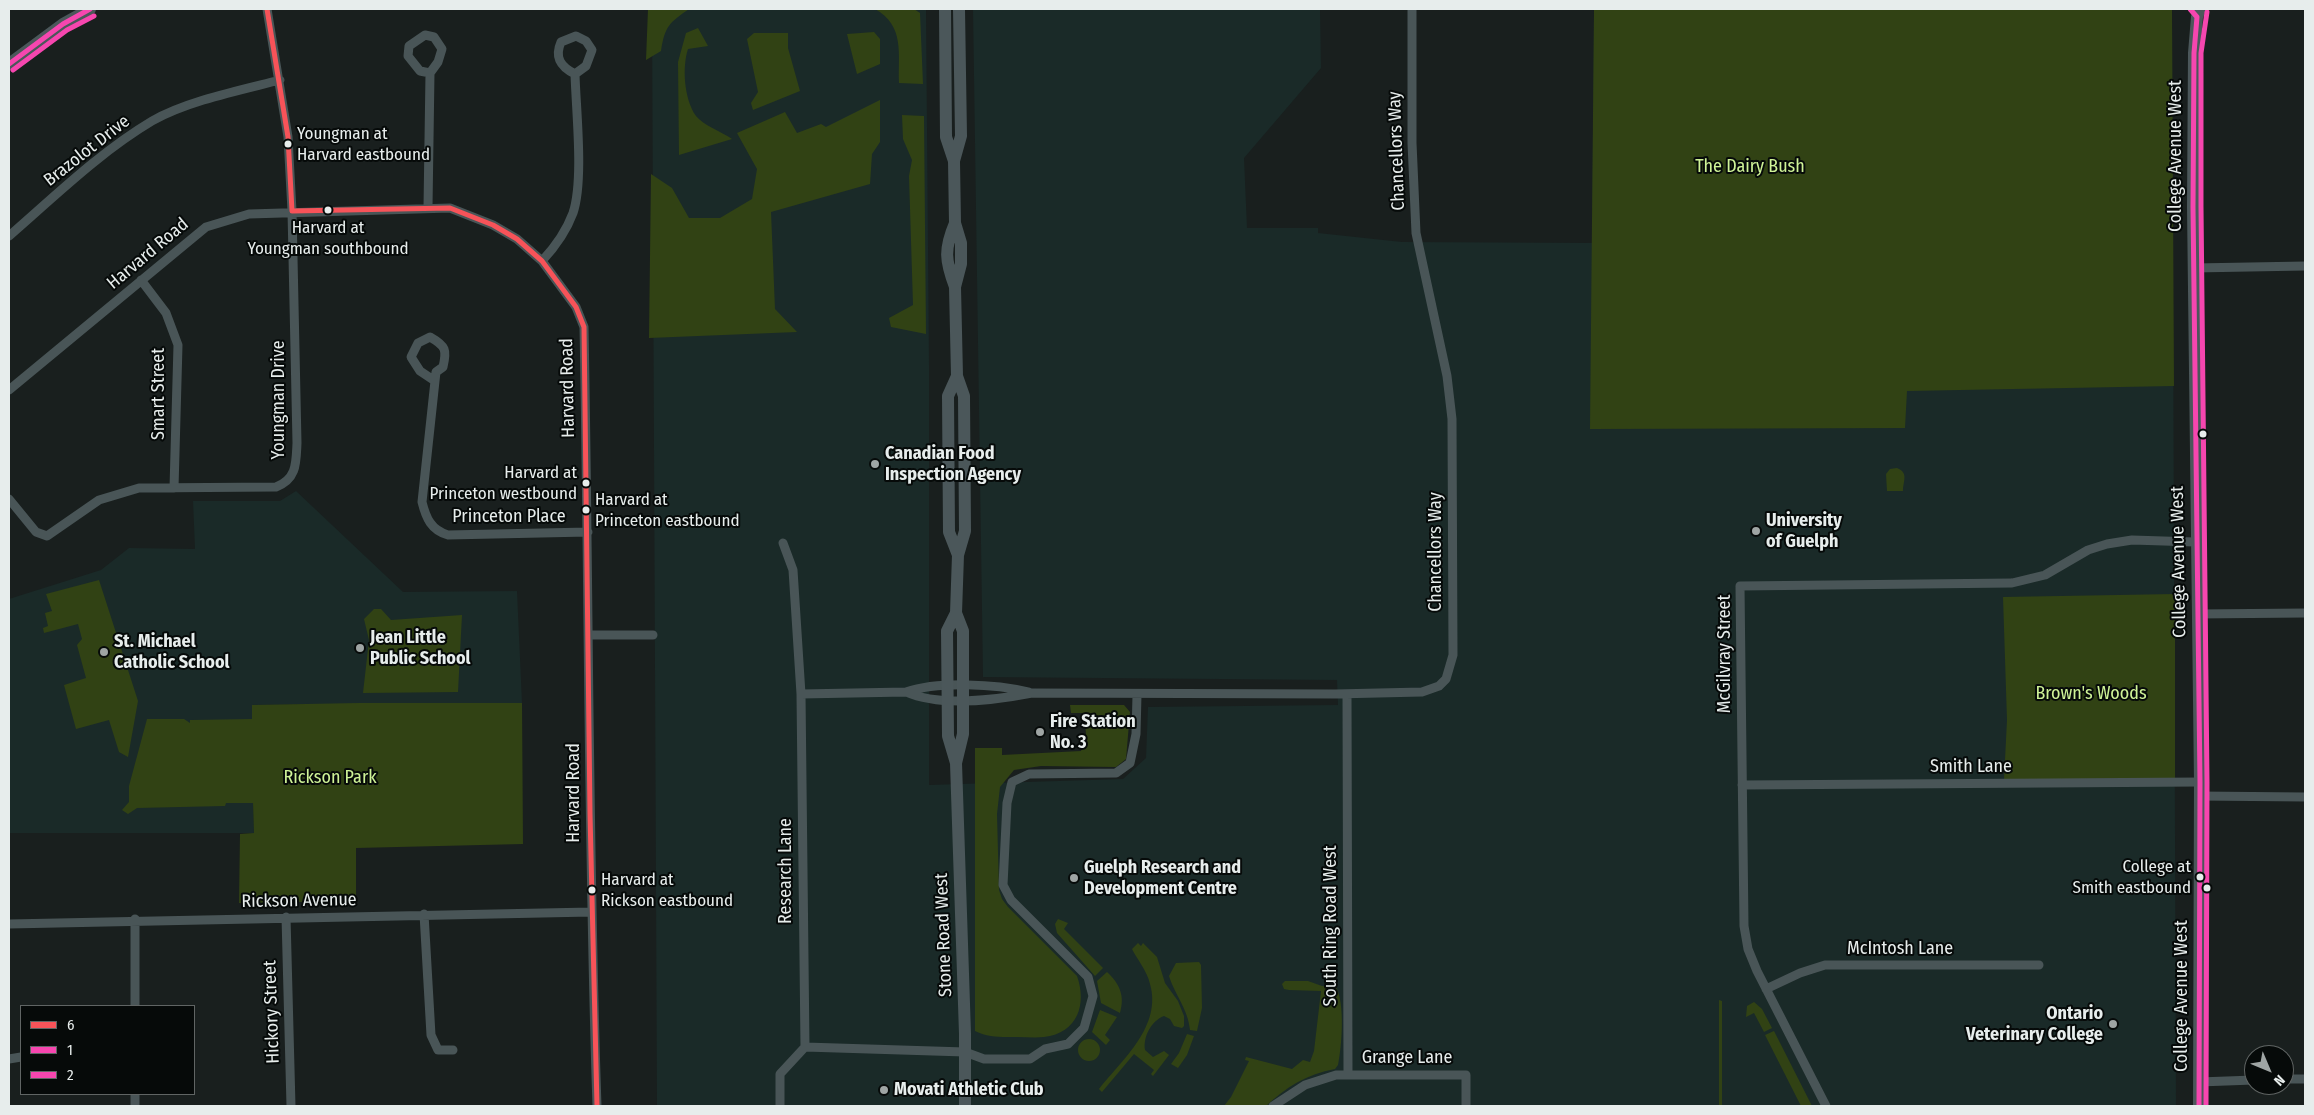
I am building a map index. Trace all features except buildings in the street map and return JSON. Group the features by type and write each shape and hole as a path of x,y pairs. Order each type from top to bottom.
{"main road":[{"path":"9,64 63,24 90,9"},
{"name":"Stone Road West","path":"944,9 946,137 954,161"},
{"name":"Stone Road West","path":"959,9 961,136 954,161 955,223 946,244 947,265 955,287 957,376 964,396 964,531 958,555 956,613 947,631 955,693 948,736 956,763 965,1106"},
{"name":"College Avenue West","path":"2195,11 2194,268 2200,782 2199,1106"}],"street":[{"name":"Youngman Drive","path":"9,499 36,532 48,536 99,500 139,488 276,487 289,480 295,473 297,443 292,211 288,136 267,9"},
{"name":"Chancellors Way","path":"955,693 1004,698 1032,693 1137,695 1422,692 1431,690 1446,679 1454,655 1452,420 1447,376 1416,233 1412,143 1412,9"},
{"path":"428,208 430,73 438,62 442,49 434,37 425,35 409,46 408,56 420,71 430,73"},
{"path":"576,36 586,41 592,50 586,66 575,74 566,69 558,60 557,51 562,42 576,36"},
{"path":"542,261 563,234 573,212 578,180 575,74"},
{"name":"Brazolot Drive","path":"9,236 111,149 154,120 211,98 280,80"},
{"name":"Harvard Road","path":"9,390 206,227 249,214 292,211 450,208 493,225 517,239 542,261 576,307 584,327 588,532 591,912 597,1106"},
{"path":"2194,268 2305,266"},
{"name":"Smart Street","path":"142,280 166,313 178,345 174,488"},
{"name":"Princeton Place","path":"435,381 420,371 411,357 418,343 430,337 441,344 446,354 443,367 436,372 422,502 426,518 438,532 448,535 588,532"},
{"name":"McGilvray Street","path":"1826,1106 1750,956 1744,926 1740,586 2012,583 2045,575 2086,551 2107,544 2136,540 2196,542"},
{"name":"Research Lane","path":"783,543 793,570 801,694 805,1048"},
{"path":"2197,614 2305,613"},
{"path":"589,635 653,635"},
{"path":"801,694 906,692 922,686 955,693"},
{"name":"South Ring Road West","path":"1347,694 1348,1074"},
{"path":"780,1106 780,1074 805,1048 965,1052 984,1059 1030,1060 1045,1049 1068,1044 1084,1028 1093,996 1088,977 1011,900 1003,885 1007,803 1012,782 1029,774 1116,773 1130,763 1136,734 1137,695"},
{"name":"Smith Lane","path":"1742,785 2200,782"},
{"path":"2199,796 2305,797"},
{"name":"Rickson Avenue","path":"9,924 591,912"},
{"path":"424,914 431,1035 438,1050 453,1050"},
{"name":"Hickory Street","path":"286,917 291,1106"},
{"path":"134,1005 135,920"},
{"name":"McIntosh Lane","path":"1766,990 1800,973 1825,966 2039,965"},
{"path":"1274,1106 1291,1092 1313,1081 1348,1074"},
{"name":"Grange Lane","path":"1348,1074 1466,1075 1466,1106"},
{"path":"2199,1082 2244,1080"}],"shaded area":[{"name":"University of Guelph","path":"652,9 926,9 929,365 929,785 1123,779 1146,758 1148,707 1338,705 1337,680 983,677 973,9 1320,9 1321,68 1244,158 1247,228 1318,228 1318,233 1402,242 1592,243 1594,9 2172,9 2176,1106 657,1106"},
{"path":"296,491 403,592 517,591 522,703 252,705 254,833 9,833 9,599 101,570 129,548 195,549 193,501 280,501"}],"green space":[{"path":"648,9 689,9 672,22 666,30 661,51 646,60"},
{"path":"875,9 914,9 920,13 923,84 899,83 899,51 896,32 885,16"},
{"name":"The Dairy Bush","path":"1594,9 2172,9 2174,386 1907,391 1905,428 1590,429"},
{"path":"698,28 708,46 688,49 685,65 685,83 689,101 699,119 732,139 679,155 678,62 686,33"},
{"path":"874,32 880,39 880,64 857,74 847,34"},
{"path":"754,33 788,33 788,48 800,91 753,110 751,103 758,92 747,39"},
{"path":"880,100 880,142 872,154 870,184 771,212 775,309 797,332 649,338 651,174 672,188 689,218 720,218 752,199 757,169 737,133 785,112 797,133 821,124 826,127"},
{"path":"902,115 924,116 926,334 891,327 889,318 913,305 909,176 912,160 903,139"},
{"path":"1897,468 1903,472 1905,478 1903,491 1887,491 1886,474 1890,469"},
{"path":"99,580 138,701 128,757 119,752 109,720 76,729 64,685 86,678 77,645 82,639 78,624 44,633 43,628 48,626 45,613 52,611 46,594"},
{"name":"Brown's Woods","path":"2175,594 2175,778 2004,780 2007,720 2003,597"},
{"path":"374,609 381,609 391,620 462,615 458,692 363,693 369,640 364,619"},
{"name":"Rickson Park","path":"522,703 523,844 356,848 356,901 239,903 240,834 254,833 253,803 226,803 225,806 137,808 128,814 122,810 129,802 129,786 147,719 184,719 190,723 190,720 252,719 252,705"},
{"path":"1070,705 1124,705 1130,712 1126,759 1116,767 1041,766 1014,770 1000,787 997,814 999,890 1002,899 1008,907 1077,976 1080,986 1080,1007 1072,1023 1065,1030 1056,1034 1044,1037 985,1035 975,1031 975,748 1002,748 1002,755 1081,751 1086,734 1084,713 1071,713"},
{"path":"1058,919 1068,923 1064,929 1103,968 1095,976 1057,933 1055,924"},
{"path":"1138,943 1141,946 1143,943 1157,957 1165,983 1178,1001 1184,1016 1184,1026 1182,1028 1174,1026 1170,1019 1164,1016 1159,1018 1149,1030 1145,1040 1145,1050 1153,1057 1164,1051 1169,1055 1153,1076 1151,1074 1154,1070 1134,1054 1102,1092 1099,1089 1138,1041 1150,1014 1152,999 1150,984 1132,949"},
{"path":"1199,962 1201,965 1202,1008 1197,1031 1190,1030 1187,1015 1169,976 1176,963"},
{"path":"1107,972 1115,981 1122,996 1120,1013 1101,1003 1097,981"},
{"path":"1285,981 1308,981 1322,986 1336,987 1342,1014 1341,1047 1338,1065 1335,1069 1315,1074 1297,1082 1266,1106 1224,1106 1231,1097 1249,1061 1245,1060 1246,1057 1292,1069 1303,1060 1310,1062 1314,1051 1321,991 1284,989 1282,984"},
{"path":"1719,1000 1722,1001 1722,1106 1719,1106"},
{"path":"1754,1002 1762,1009 1772,1028 1764,1032 1754,1013 1746,1017 1747,1006"},
{"path":"1100,1010 1117,1017 1105,1035 1110,1040 1106,1045 1092,1032"},
{"path":"1774,1031 1812,1106 1801,1106 1765,1035"},
{"path":"1187,1034 1194,1036 1187,1055 1178,1068 1171,1064 1179,1053"},
{"path":"1089,1039 1099,1046 1100,1050 1093,1060 1089,1061 1079,1054 1078,1050 1085,1040"}],"transit line":[{"name":"1","path":"9,64 63,24 90,9"},
{"name":"6","path":"267,9 288,137 292,211 450,208 493,225 517,239 542,261 576,307 584,327 590,814 597,1106"},
{"name":"1","path":"2190,9 2197,17 2194,53 2193,207 2200,782 2199,1106"},
{"name":"2","path":"2206,1106 2207,782 2201,53 2207,12"},
{"name":"2","path":"13,70 67,30 94,16"}],"place":[{"name":"Youngman at Harvard eastbound","path":"288,144"},
{"name":"Harvard at Youngman southbound","path":"328,210"},
{"name":"Canadian Food Inspection Agency","path":"875,464"},
{"name":"Harvard at Princeton westbound","path":"586,483"},
{"name":"Harvard at Princeton eastbound","path":"586,510"},
{"name":"University of Guelph","path":"1756,531"},
{"name":"Jean Little Public School","path":"360,648"},
{"name":"St. Michael Catholic School","path":"104,652"},
{"name":"Fire Station No. 3","path":"1040,732"},
{"name":"College at Smith eastbound","path":"2200,877"},
{"name":"Guelph Research and Development Centre","path":"1074,878"},
{"name":"Harvard at Rickson eastbound","path":"592,890"},
{"name":"Ontario Veterinary College","path":"2113,1024"},
{"name":"Movati Athletic Club","path":"884,1090"}]}
